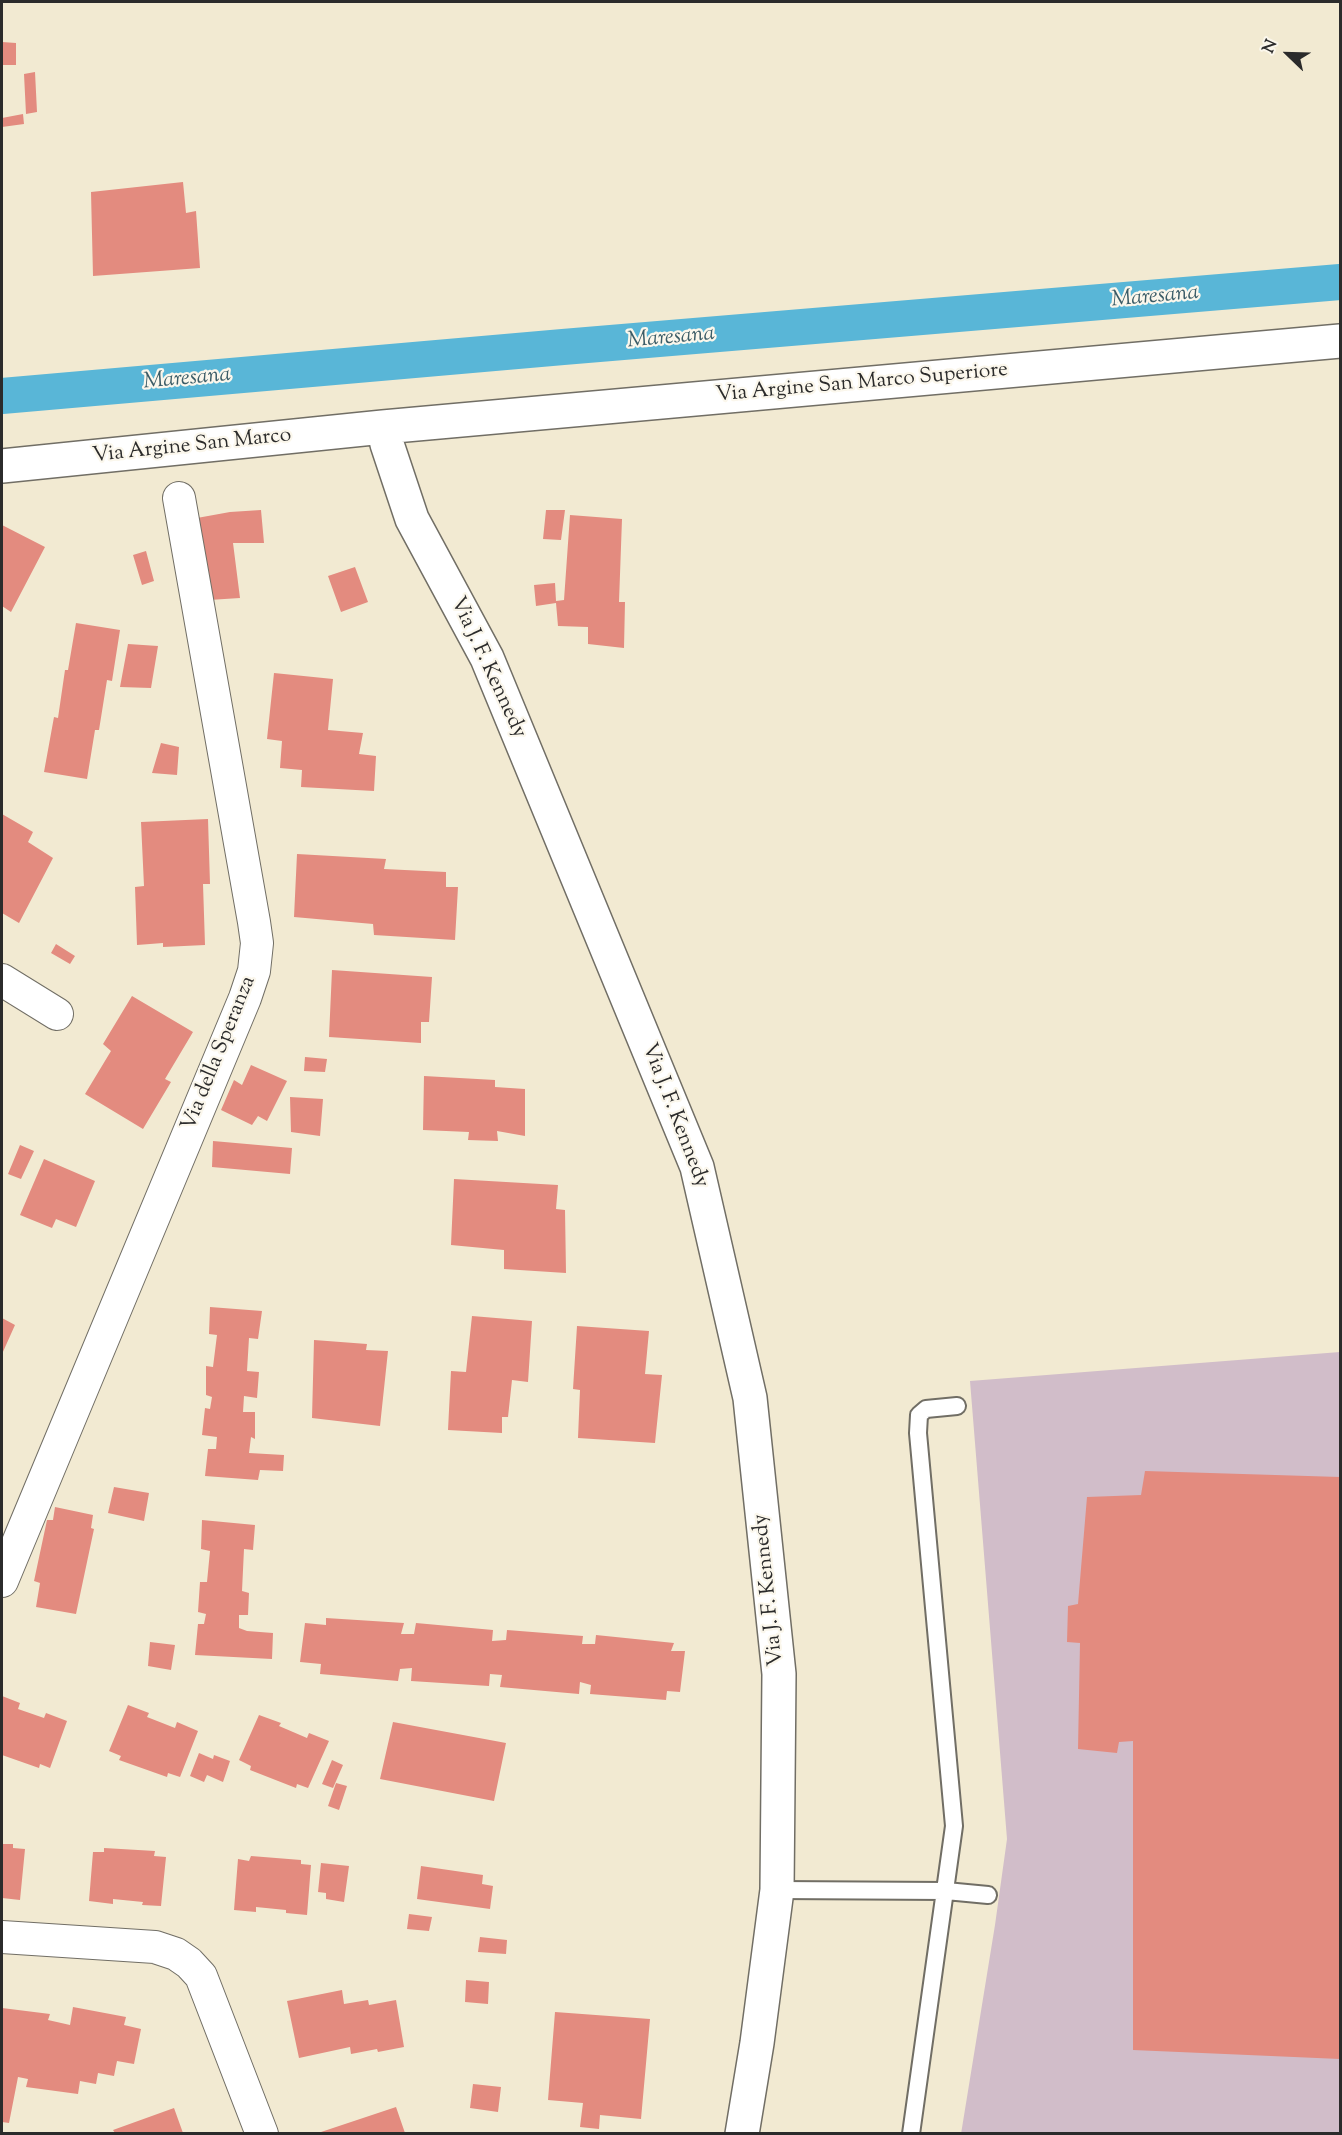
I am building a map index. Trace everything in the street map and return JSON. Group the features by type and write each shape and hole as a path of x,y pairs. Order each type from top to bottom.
{"street":[{"name":"Via Argine San Marco Superiore","path":"383,426 1341,342"},
{"name":"Via Argine San Marco","path":"10,462 383,426"},
{"name":"Via J. F. Kennedy","path":"383,426 412,519 488,658 697,1167 750,1398 779,1674 777,1890 757,2043 742,2133"},
{"name":"Via della Speranza","path":"2,1581 240,1010 254,971 257,944 254,922 179,498"},
{"path":"2,980 57,1014"},
{"path":"2,1937 155,1947 176,1954 189,1963 201,1976 262,2133"}],"lane":[{"path":"911,2133 954,1826 918,1433 919,1415 926,1409 957,1407"},
{"path":"777,1890 946,1891 988,1895"}],"shaded area":[{"path":"1340,1352 1340,2133 961,2134 1007,1839 970,1381"}],"building":[{"path":"2,42 16,43 16,65 2,65"},
{"path":"35,72 37,112 26,114 24,74"},
{"path":"23,114 24,124 2,127 2,118"},
{"path":"183,182 186,213 196,211 200,268 93,276 91,192"},
{"path":"261,510 264,543 233,543 240,598 209,600 197,518 230,512"},
{"path":"546,510 565,510 561,540 543,539"},
{"path":"570,515 622,519 619,602 625,602 624,648 588,644 588,627 558,626 556,603 536,606 534,585 555,583 556,601 564,600"},
{"path":"2,525 45,547 11,612 2,606"},
{"path":"146,551 154,581 142,585 133,555"},
{"path":"355,567 368,602 341,612 328,576"},
{"path":"76,623 120,630 112,681 107,680 99,730 95,730 87,779 44,772 54,717 58,718 65,670 68,670"},
{"path":"128,644 158,646 151,688 120,687"},
{"path":"274,673 333,679 328,730 363,733 359,754 376,756 374,791 301,787 302,770 280,768 282,741 267,739"},
{"path":"161,743 179,747 177,775 152,773"},
{"path":"2,814 33,832 28,842 53,858 19,923 2,913"},
{"path":"208,819 210,884 203,884 205,945 163,947 163,943 137,945 135,887 144,886 141,822"},
{"path":"297,854 386,859 384,869 446,872 446,887 458,887 455,940 374,935 373,924 294,917"},
{"path":"56,944 75,956 70,964 51,953"},
{"path":"332,970 432,977 429,1022 421,1022 421,1043 329,1037"},
{"path":"132,996 193,1032 165,1079 171,1082 143,1129 85,1094 111,1051 103,1044"},
{"path":"305,1057 327,1059 325,1072 304,1071"},
{"path":"251,1065 287,1081 267,1121 258,1116 252,1125 221,1110 234,1080 242,1085"},
{"path":"424,1076 495,1080 495,1087 525,1089 525,1136 497,1131 498,1141 468,1140 469,1132 423,1130"},
{"path":"290,1097 323,1099 320,1136 291,1132"},
{"path":"213,1141 292,1148 290,1174 212,1167"},
{"path":"20,1145 34,1151 21,1179 8,1174"},
{"path":"44,1159 95,1181 76,1227 56,1219 52,1228 20,1215"},
{"path":"454,1179 558,1185 556,1209 565,1210 566,1273 504,1269 504,1250 451,1245"},
{"path":"210,1307 262,1311 258,1339 249,1338 247,1371 259,1372 257,1398 244,1396 243,1412 255,1412 255,1439 251,1437 249,1453 284,1455 283,1471 260,1470 258,1480 205,1476 208,1449 216,1449 217,1437 202,1435 205,1408 210,1409 212,1397 206,1395 206,1366 213,1367 217,1335 209,1334"},
{"path":"472,1316 532,1321 528,1382 512,1380 508,1417 502,1417 502,1433 448,1430 451,1371 466,1372"},
{"path":"2,1318 15,1325 2,1354"},
{"path":"577,1326 649,1331 645,1374 662,1375 655,1443 578,1438 580,1390 573,1389"},
{"path":"314,1340 367,1344 366,1350 388,1351 380,1426 312,1418"},
{"path":"1145,1471 1340,1477 1340,2059 1133,2050 1133,1741 1119,1742 1117,1753 1078,1749 1080,1643 1067,1642 1068,1606 1078,1604 1087,1497 1141,1495"},
{"path":"114,1487 149,1493 144,1521 108,1513"},
{"path":"55,1507 93,1515 91,1528 94,1529 76,1614 36,1607 40,1583 34,1581 47,1520 53,1520"},
{"path":"202,1520 255,1525 253,1550 244,1549 242,1591 249,1593 248,1615 239,1615 239,1628 247,1631 273,1633 272,1659 195,1655 198,1624 204,1624 206,1614 198,1612 200,1582 207,1582 210,1551 201,1549"},
{"path":"326,1618 404,1623 401,1634 414,1634 416,1623 493,1630 492,1641 506,1640 507,1630 583,1636 582,1644 595,1644 596,1635 674,1643 671,1651 685,1651 680,1692 667,1691 666,1700 590,1694 591,1685 580,1682 579,1694 500,1687 502,1675 490,1674 489,1686 411,1681 412,1668 400,1669 398,1681 320,1674 321,1664 300,1662 305,1623 326,1625"},
{"path":"150,1642 175,1645 171,1670 148,1666"},
{"path":"2,1696 20,1703 18,1709 44,1718 46,1713 67,1721 50,1768 40,1764 39,1768 2,1755"},
{"path":"128,1705 149,1713 147,1717 175,1728 177,1722 198,1731 180,1777 168,1773 167,1777 119,1760 121,1756 109,1751"},
{"path":"259,1715 281,1723 279,1726 307,1738 309,1733 329,1741 308,1788 297,1784 296,1788 250,1770 251,1766 239,1760"},
{"path":"393,1722 506,1743 494,1801 380,1779"},
{"path":"199,1753 213,1759 214,1755 230,1761 223,1782 207,1775 204,1782 190,1776"},
{"path":"332,1760 343,1765 333,1788 322,1784"},
{"path":"336,1783 347,1786 339,1810 328,1806"},
{"path":"2,1844 13,1844 13,1848 25,1849 20,1900 2,1898"},
{"path":"104,1848 155,1851 154,1856 166,1857 161,1906 113,1899 113,1904 89,1901 93,1852 104,1852"},
{"path":"251,1856 301,1860 301,1864 311,1865 307,1915 256,1907 256,1912 234,1910 238,1859 249,1861"},
{"path":"321,1863 349,1866 344,1902 326,1899 326,1893 318,1892"},
{"path":"421,1866 483,1875 482,1884 493,1886 490,1909 417,1899"},
{"path":"409,1914 432,1917 429,1931 407,1929"},
{"path":"480,1937 507,1940 506,1954 478,1952"},
{"path":"466,1980 489,1982 488,2004 465,2002"},
{"path":"342,1990 344,2004 368,2000 369,2005 396,2000 404,2047 351,2054 350,2047 299,2058 287,2001"},
{"path":"73,2007 126,2017 124,2025 141,2029 134,2064 117,2061 114,2076 98,2073 96,2084 80,2081 78,2094 26,2087 28,2079 18,2077 9,2123 2,2122 2,2008 50,2014 48,2020 70,2025"},
{"path":"555,2012 650,2019 641,2119 600,2115 599,2129 580,2127 583,2103 548,2100"},
{"path":"473,2084 501,2087 498,2112 470,2108"},
{"path":"396,2107 405,2133 318,2133"},
{"path":"174,2108 183,2133 115,2133 113,2130"}],"waterway":[{"name":"Maresana","path":"2,396 1340,282"}]}
